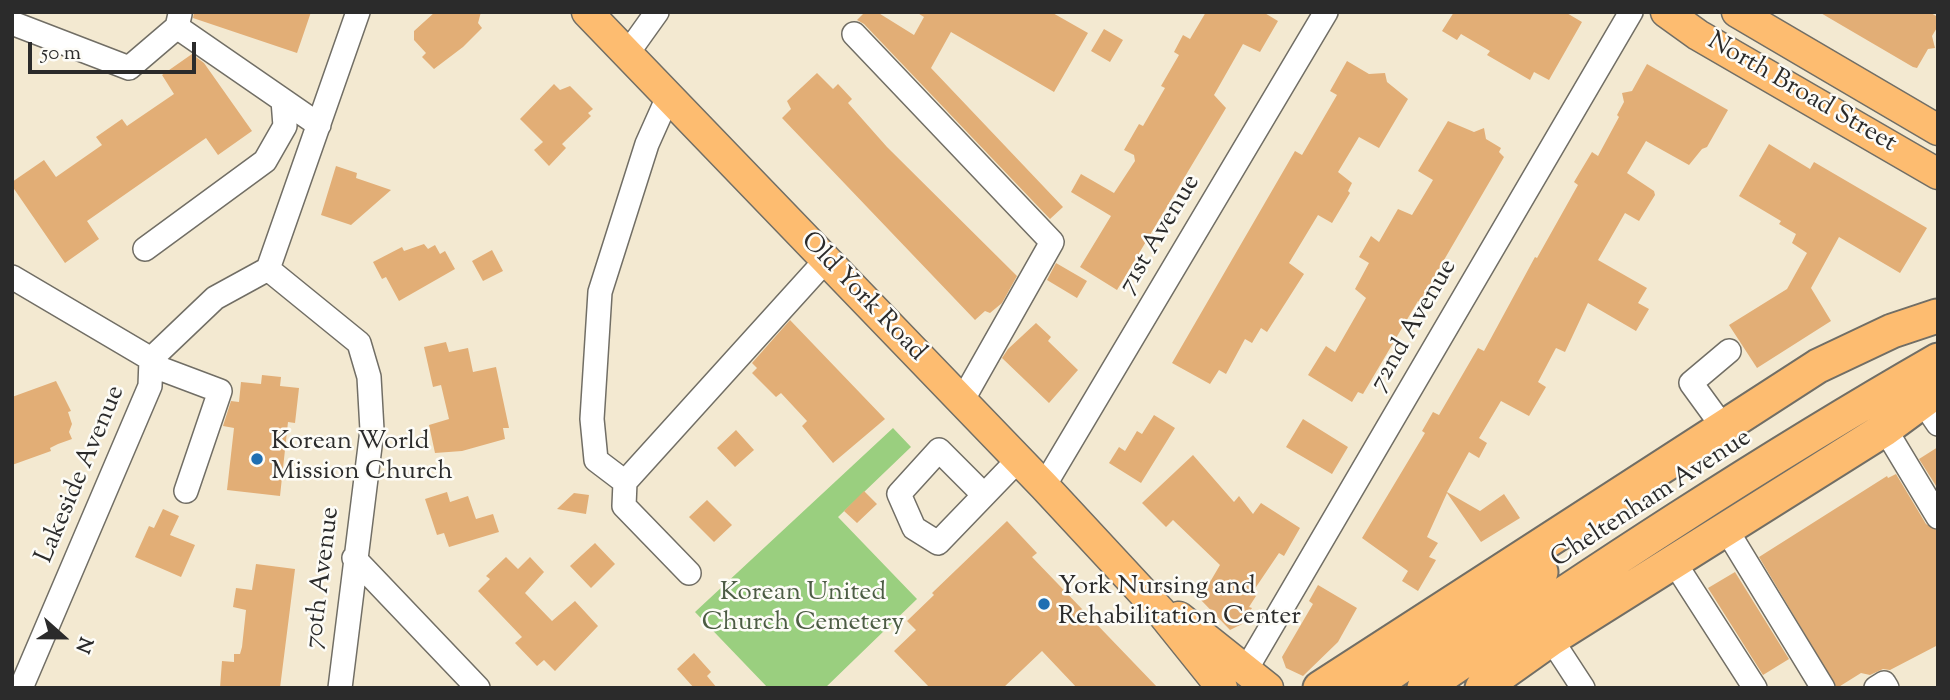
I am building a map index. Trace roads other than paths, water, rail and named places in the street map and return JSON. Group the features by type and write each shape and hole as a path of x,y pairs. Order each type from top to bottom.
{"highway":[{"path":"1320,688 1818,366 1892,331 1937,315"},
{"name":"Cheltenham Avenue","path":"1369,688 1412,656 1937,315"},
{"name":"Cheltenham Avenue","path":"1424,688 1567,590 1864,402 1938,360"},
{"path":"1482,688 1551,639 1885,429 1933,405"}],"main road":[{"name":"Old York Road","path":"587,12 1137,585 1222,688"},
{"name":"North Broad Street","path":"1666,12 1698,35 1938,174"},
{"name":"North Broad Street","path":"1737,12 1937,129"},
{"name":"Old York Road","path":"1137,585 1257,678"}],"street":[{"path":"268,269 358,12"},
{"path":"627,54 657,12"},
{"name":"71st Avenue","path":"1044,486 1326,12"},
{"name":"72nd Avenue","path":"1257,678 1631,12"},
{"path":"12,23 129,68 179,19 319,125"},
{"path":"854,34 1052,242 962,401"},
{"path":"625,482 596,460 592,419 600,292 647,144 668,97"},
{"path":"145,248 265,161 285,126 284,100"},
{"path":"689,573 624,506 625,482 826,260"},
{"name":"Lakeside Avenue","path":"21,688 150,386 151,362 215,298 268,269"},
{"name":"70th Avenue","path":"268,269 359,343 369,377 372,430 354,558 340,688"},
{"path":"12,277 151,362 220,391 186,491"},
{"path":"1723,427 1691,383 1729,351"},
{"path":"1885,429 1938,517"},
{"path":"983,494 1018,460"},
{"path":"1726,529 1823,688"},
{"path":"354,558 478,688"},
{"path":"1674,562 1755,688"},
{"path":"1551,639 1583,688"},
{"path":"1876,688 1884,683 1887,688"}],"place":[{"name":"Korean World Mission Church","path":"257,459"},
{"name":"York Nursing and Rehabilitation Center","path":"1044,604"}],"park label":[{"name":"Korean United Church Cemetery","path":"803,610"}]}
